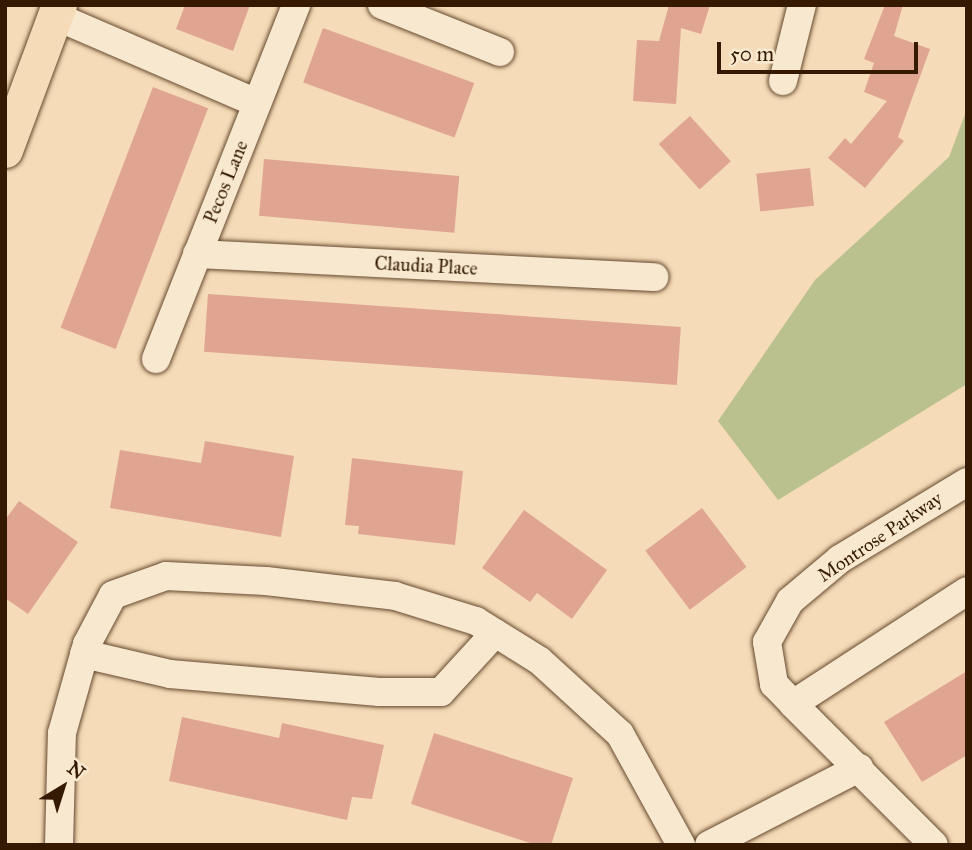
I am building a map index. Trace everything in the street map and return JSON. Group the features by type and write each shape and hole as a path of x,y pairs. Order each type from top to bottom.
{"main road":[{"path":"5,150 57,11"}],"street":[{"name":"Pecos Lane","path":"156,359 296,5"},
{"path":"382,5 500,52"},
{"path":"783,81 802,5"},
{"path":"57,11 257,103"},
{"name":"Claudia Place","path":"197,254 654,277"},
{"name":"Montrose Parkway","path":"934,845 774,684 767,642 790,601 841,559 967,482"},
{"path":"60,845 62,733 84,654 113,595 166,576 266,581 395,596 476,621 540,660 620,734 681,845"},
{"path":"793,704 967,591"},
{"path":"84,654 170,674 379,692 441,692 495,633"},
{"path":"709,845 859,768"}],"green space":[{"path":"967,109 967,384 778,500 718,421 815,280 949,157"}],"building":[{"path":"185,5 250,5 233,51 176,29"},
{"path":"669,5 710,5 701,34 681,28 676,104 633,101 637,40 659,41"},
{"path":"885,5 903,5 894,36 930,49 898,137 904,141 865,188 828,158 845,138 851,144 887,101 864,92 874,63 864,59"},
{"path":"323,28 474,83 454,138 303,83"},
{"path":"153,87 208,108 116,349 61,328"},
{"path":"690,116 731,161 700,189 659,144"},
{"path":"264,159 459,176 454,233 259,216"},
{"path":"810,168 814,206 760,211 756,174"},
{"path":"208,294 681,327 677,385 204,352"},
{"path":"205,441 294,456 281,537 110,508 120,450 201,463"},
{"path":"352,458 463,471 455,545 358,534 359,526 345,525"},
{"path":"19,501 78,542 28,614 5,598 5,520"},
{"path":"702,508 747,567 690,610 645,551"},
{"path":"524,510 607,570 572,619 537,593 530,602 482,568"},
{"path":"967,671 967,755 922,782 884,722"},
{"path":"182,717 279,738 282,723 384,745 372,799 352,797 347,820 169,781"},
{"path":"434,733 573,778 551,845 536,845 411,804"}]}
